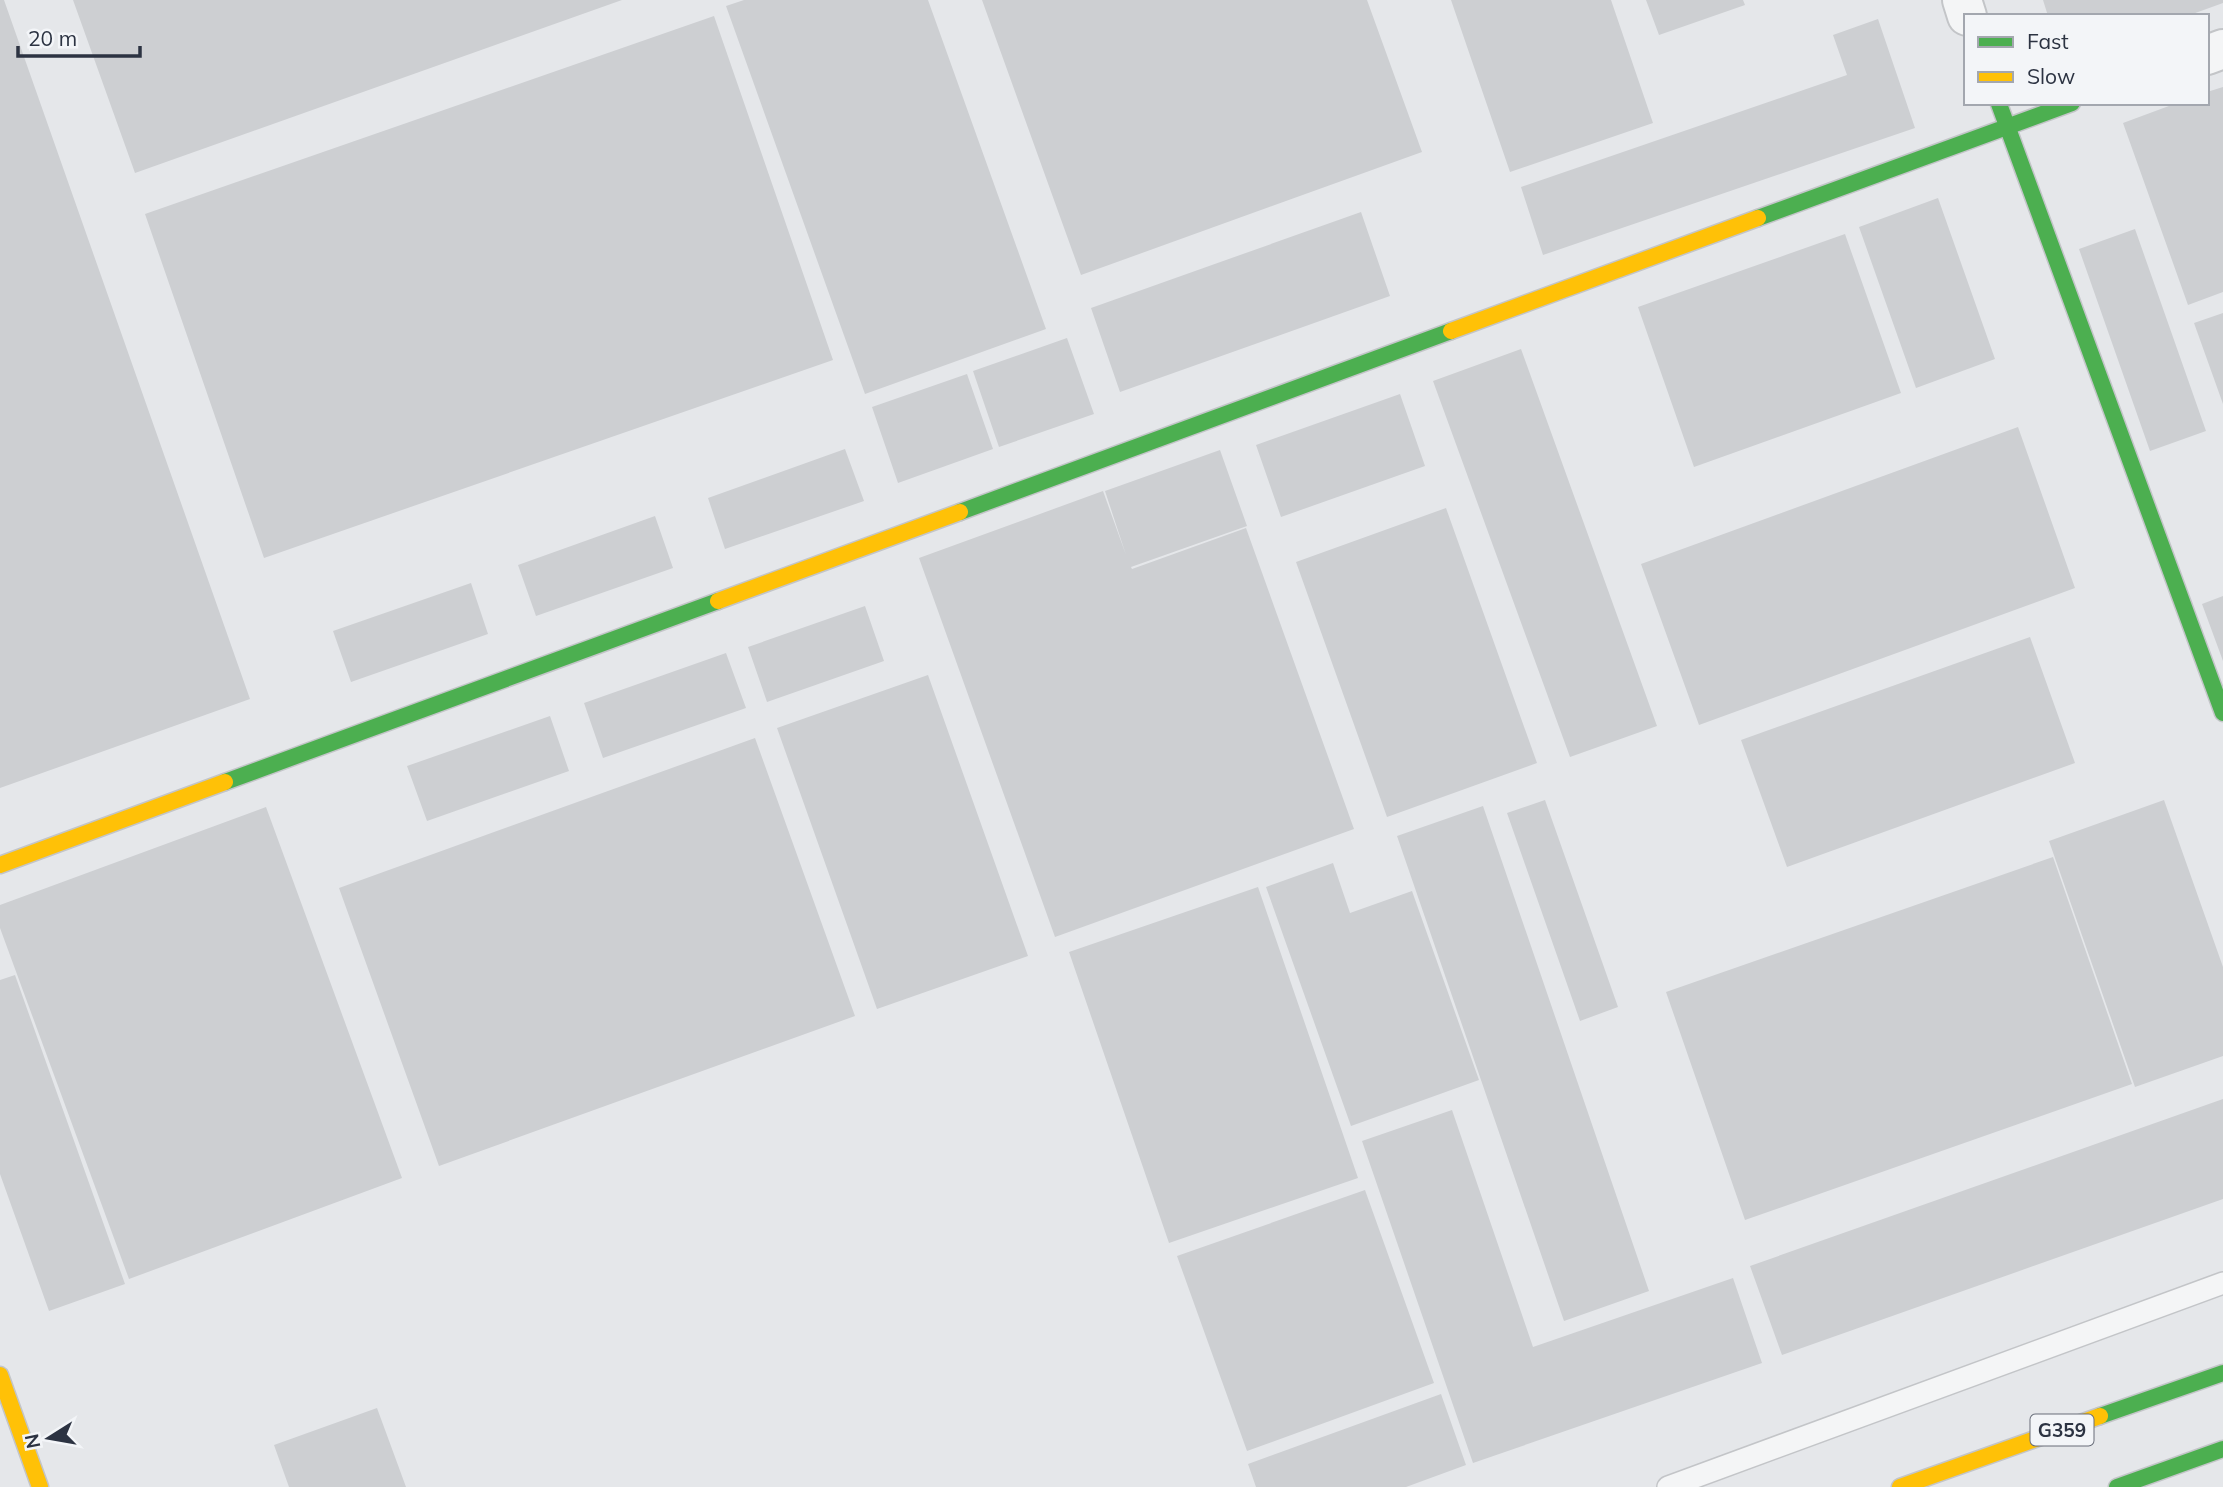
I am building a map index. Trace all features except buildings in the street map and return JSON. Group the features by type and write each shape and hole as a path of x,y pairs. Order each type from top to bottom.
{"main road":[{"path":"2000,105 2223,713"},
{"path":"0,864 2066,105"},
{"name":"G359","path":"1900,1487 2223,1373"},
{"path":"0,1376 40,1487"},
{"path":"2117,1487 2223,1449"}],"lane":[{"path":"1668,1487 2223,1283"}],"traffic: fast":[{"path":"1999,105 2223,713"},
{"path":"1758,218 2067,105"},
{"path":"960,512 1451,331"},
{"path":"225,782 718,601"},
{"path":"2100,1416 2223,1373"},
{"path":"2117,1487 2223,1449"}],"traffic: slow":[{"path":"1451,331 1758,218"},
{"path":"718,601 960,512"},
{"path":"0,865 225,782"},
{"path":"0,1375 40,1487"},
{"path":"1900,1487 2100,1416"}]}
